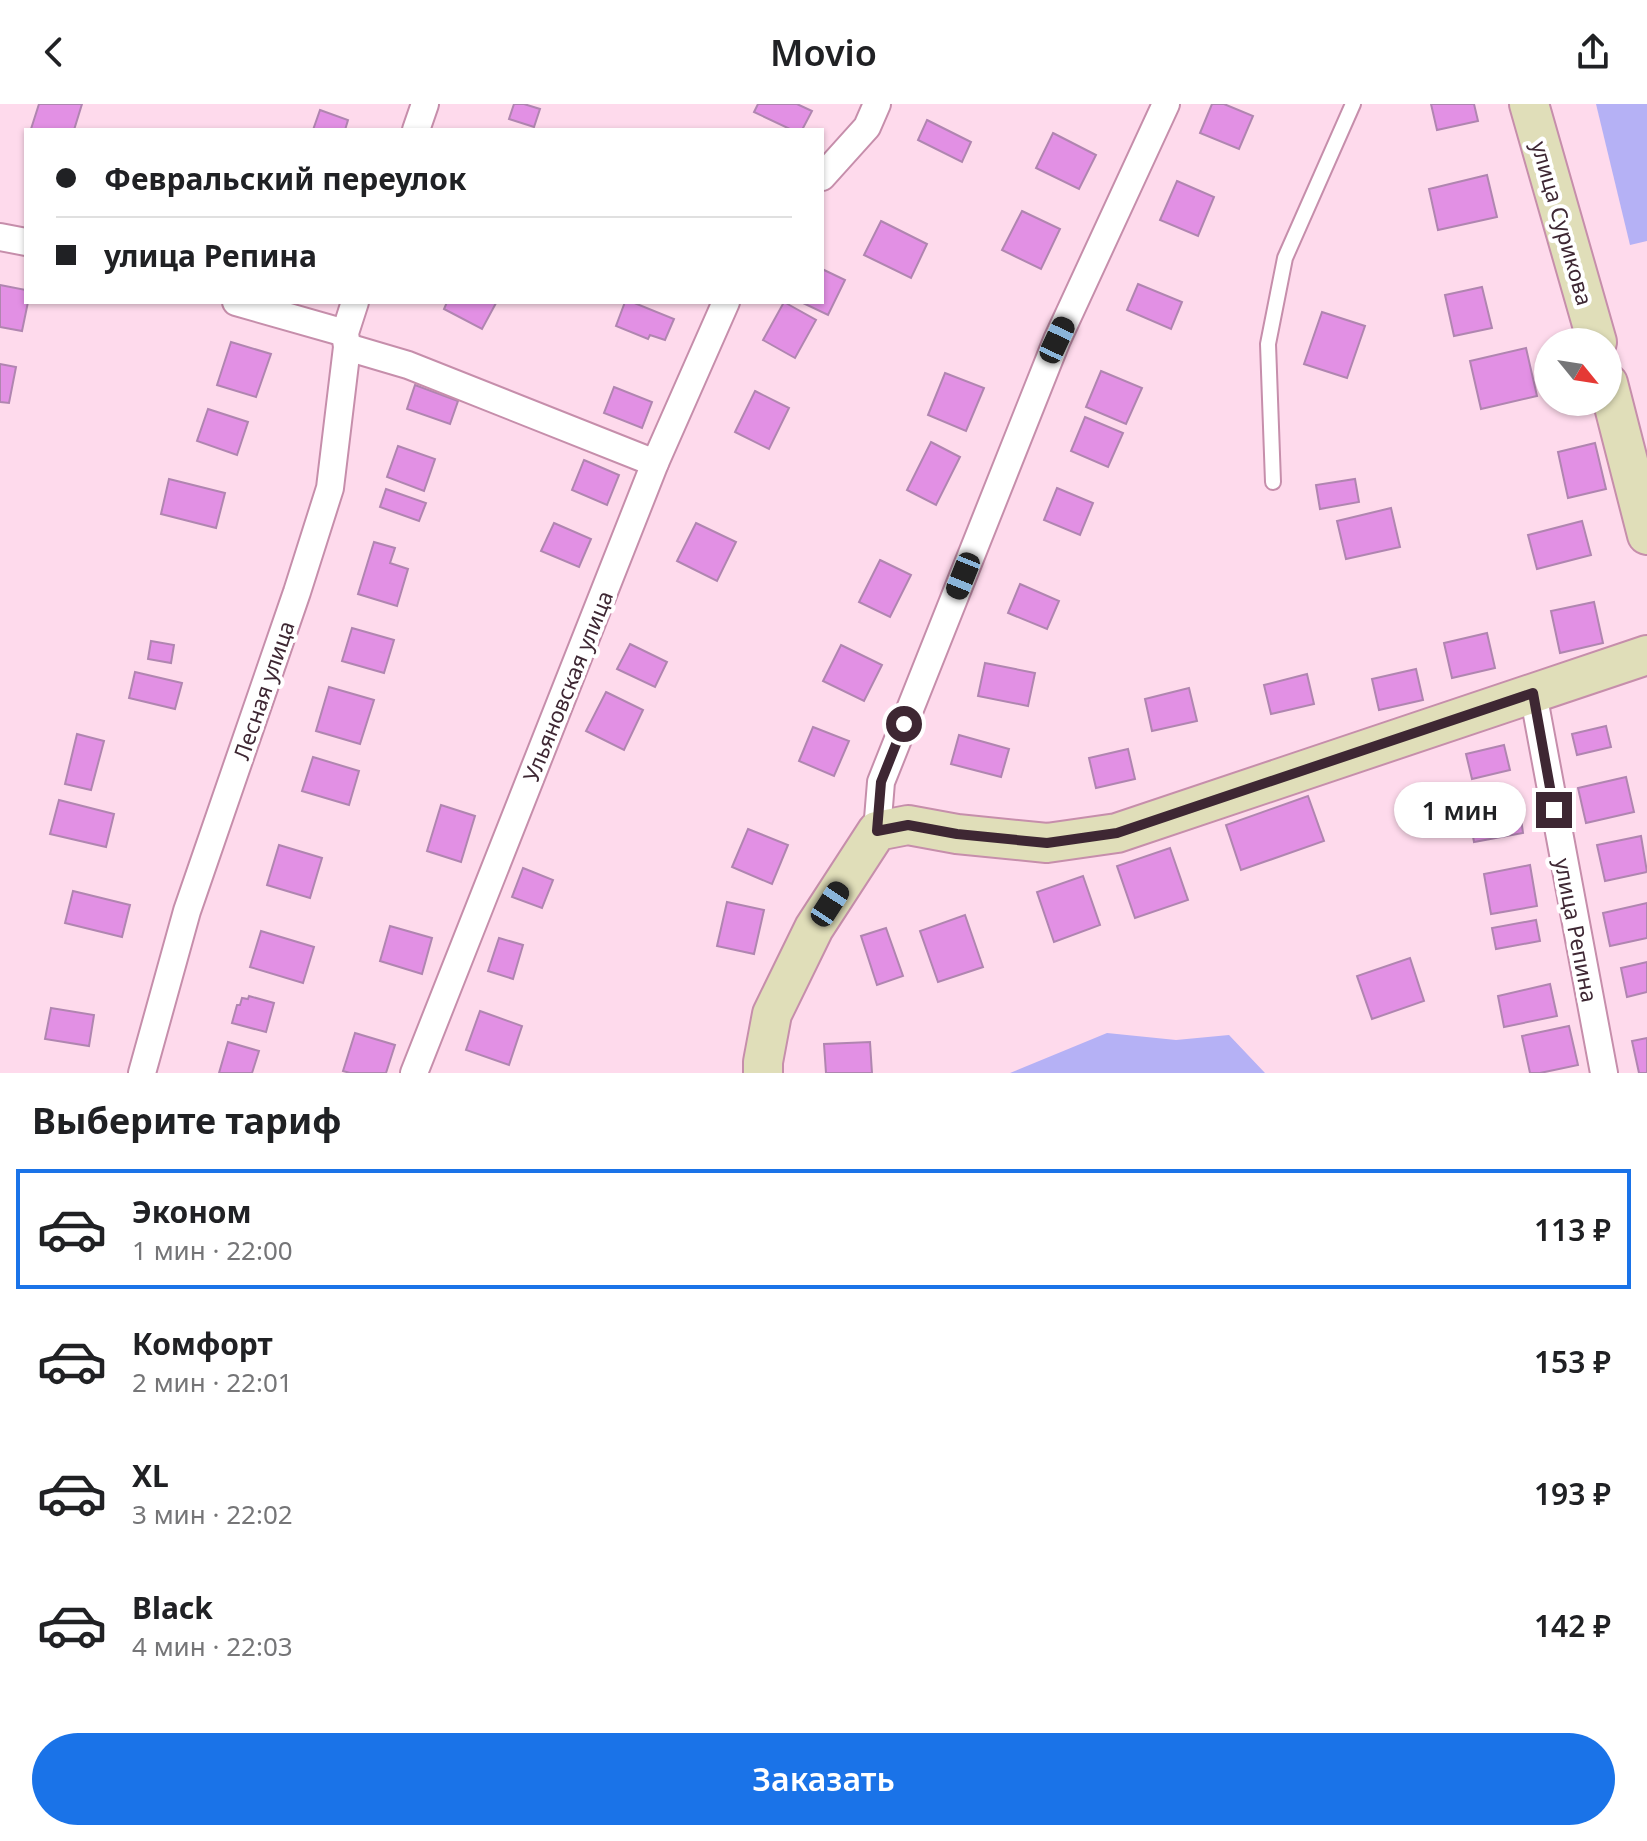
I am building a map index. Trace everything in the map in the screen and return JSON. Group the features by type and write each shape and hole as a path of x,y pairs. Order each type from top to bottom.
{"street":[{"path":"417,128 425,104"},
{"path":"824,175 867,127 877,104"},
{"path":"763,1073 772,1014 814,928 877,831 881,782 1057,340 1166,104"},
{"name":"улица Сурикова","path":"1529,104 1593,328"},
{"path":"0,237 24,242"},
{"path":"242,304 346,340 655,463"},
{"name":"Лесная улица","path":"142,1073 187,911 330,488 346,340 355,304"},
{"name":"Ульяновская улица","path":"414,1073 655,463 725,304"},
{"path":"1616,416 1647,535"},
{"path":"877,831 908,825 957,834 1047,843 1117,833 1647,655"},
{"name":"улица Репина","path":"1533,693 1604,1073"}],"lane":[{"path":"1273,482 1268,344 1285,258 1353,104"}],"shaded area":[{"path":"1596,104 1647,104 1647,241 1630,245"},
{"path":"1107,1033 1176,1040 1229,1035 1265,1073 1010,1073"}],"building":[{"path":"39,104 82,104 75,128 31,128"},
{"path":"514,104 540,109 534,127 509,119"},
{"path":"758,104 797,104 812,111 803,128 788,128 754,112"},
{"path":"1212,104 1224,104 1253,116 1239,149 1200,133"},
{"path":"1431,104 1474,104 1478,121 1437,130"},
{"path":"320,110 348,120 346,128 314,128"},
{"path":"927,120 971,142 962,162 918,140"},
{"path":"1053,133 1096,155 1079,189 1036,168"},
{"path":"1487,175 1497,217 1438,230 1429,189"},
{"path":"1177,181 1214,197 1198,236 1160,220"},
{"path":"1022,211 1060,229 1041,269 1002,250"},
{"path":"881,221 927,244 911,278 864,255"},
{"path":"824,270 845,280 828,315 805,304 824,304"},
{"path":"1138,284 1182,302 1171,329 1127,310"},
{"path":"0,285 24,290 24,304 28,304 22,331 0,327"},
{"path":"1482,287 1492,328 1454,336 1445,295"},
{"path":"446,304 495,304 482,329 444,309"},
{"path":"624,304 637,304 674,319 665,340 650,335 648,339 616,326"},
{"path":"783,304 816,320 795,358 763,340"},
{"path":"1322,312 1365,326 1347,378 1304,364"},
{"path":"231,342 271,354 256,397 217,385"},
{"path":"1526,348 1534,397 1481,409 1470,361"},
{"path":"0,364 16,367 9,403 0,402"},
{"path":"1101,371 1142,388 1126,424 1086,407"},
{"path":"945,373 984,388 966,431 928,415"},
{"path":"415,385 458,401 450,424 407,409"},
{"path":"614,387 652,402 642,428 604,413"},
{"path":"755,391 789,408 769,449 735,432"},
{"path":"208,409 248,422 237,455 197,441"},
{"path":"1085,417 1123,433 1108,467 1071,451"},
{"path":"931,442 960,457 936,505 907,490"},
{"path":"1595,443 1606,489 1568,498 1558,452"},
{"path":"398,446 435,459 424,491 387,477"},
{"path":"584,460 619,475 607,505 572,490"},
{"path":"169,479 225,493 216,528 161,514"},
{"path":"1355,479 1359,502 1320,509 1316,485"},
{"path":"1057,488 1093,503 1080,535 1044,520"},
{"path":"386,489 426,503 419,521 380,507"},
{"path":"1391,508 1400,547 1346,559 1337,521"},
{"path":"1582,521 1591,555 1537,569 1528,535"},
{"path":"554,523 591,539 579,567 541,551"},
{"path":"696,523 736,542 717,581 677,561"},
{"path":"374,542 395,548 390,563 408,569 397,606 358,594"},
{"path":"880,560 911,575 890,617 859,602"},
{"path":"1020,584 1059,601 1047,629 1008,613"},
{"path":"1594,602 1603,643 1560,653 1551,611"},
{"path":"352,628 394,640 384,673 342,661"},
{"path":"1487,633 1495,668 1452,678 1444,643"},
{"path":"151,641 174,645 171,663 148,659"},
{"path":"630,644 667,662 655,687 617,669"},
{"path":"841,645 882,665 864,701 823,681"},
{"path":"985,663 1035,673 1028,706 978,696"},
{"path":"1416,669 1423,700 1379,710 1372,679"},
{"path":"135,672 182,683 175,709 129,698"},
{"path":"1307,674 1314,704 1271,714 1264,685"},
{"path":"329,687 374,700 360,744 316,731"},
{"path":"1189,688 1197,721 1152,731 1145,699"},
{"path":"606,692 643,710 624,750 586,731"},
{"path":"1606,726 1611,747 1577,755 1572,734"},
{"path":"813,727 849,741 834,776 799,761"},
{"path":"77,734 104,741 91,790 65,784"},
{"path":"959,735 1009,749 1001,777 951,764"},
{"path":"1504,745 1510,770 1472,779 1466,754"},
{"path":"1128,749 1135,779 1096,788 1089,758"},
{"path":"313,757 359,771 349,805 302,791"},
{"path":"1626,777 1634,812 1586,823 1578,788"},
{"path":"1308,796 1324,841 1241,870 1226,825"},
{"path":"59,800 114,814 106,847 50,834"},
{"path":"441,805 475,816 461,862 427,851"},
{"path":"1520,811 1523,833 1474,842 1470,820"},
{"path":"748,829 788,845 772,884 732,867"},
{"path":"1641,836 1647,872 1605,881 1597,845"},
{"path":"279,845 322,858 310,898 267,885"},
{"path":"1170,848 1188,900 1135,918 1117,866"},
{"path":"1530,865 1537,906 1491,914 1484,874"},
{"path":"523,868 553,880 542,908 512,897"},
{"path":"1083,876 1100,925 1054,942 1037,892"},
{"path":"73,891 130,905 122,937 65,923"},
{"path":"727,902 764,910 754,954 717,946"},
{"path":"1647,903 1647,938 1610,946 1603,913"},
{"path":"965,915 983,967 938,982 920,931"},
{"path":"1536,920 1540,941 1496,949 1492,928"},
{"path":"390,926 432,938 422,974 380,961"},
{"path":"886,928 903,976 877,985 861,936"},
{"path":"261,931 314,947 303,983 250,967"},
{"path":"499,938 523,945 513,979 488,971"},
{"path":"1410,958 1424,1001 1372,1019 1357,976"},
{"path":"1647,962 1647,992 1627,997 1621,968"},
{"path":"1550,984 1557,1016 1504,1027 1498,996"},
{"path":"249,996 274,1003 266,1032 232,1023 237,1005 240,1005 242,998 248,999"},
{"path":"51,1008 94,1015 89,1046 45,1039"},
{"path":"480,1011 522,1026 509,1065 466,1050"},
{"path":"1569,1026 1578,1065 1530,1073 1522,1036"},
{"path":"355,1033 395,1045 386,1073 343,1071"},
{"path":"1647,1038 1647,1073 1639,1073 1632,1041"},
{"path":"228,1042 259,1051 252,1073 219,1073"},
{"path":"870,1042 872,1073 826,1073 824,1044"}],"route":[{"path":"904,724 881,782 877,831 908,825 957,834 1047,843 1117,833 1533,693 1554,810"}]}
